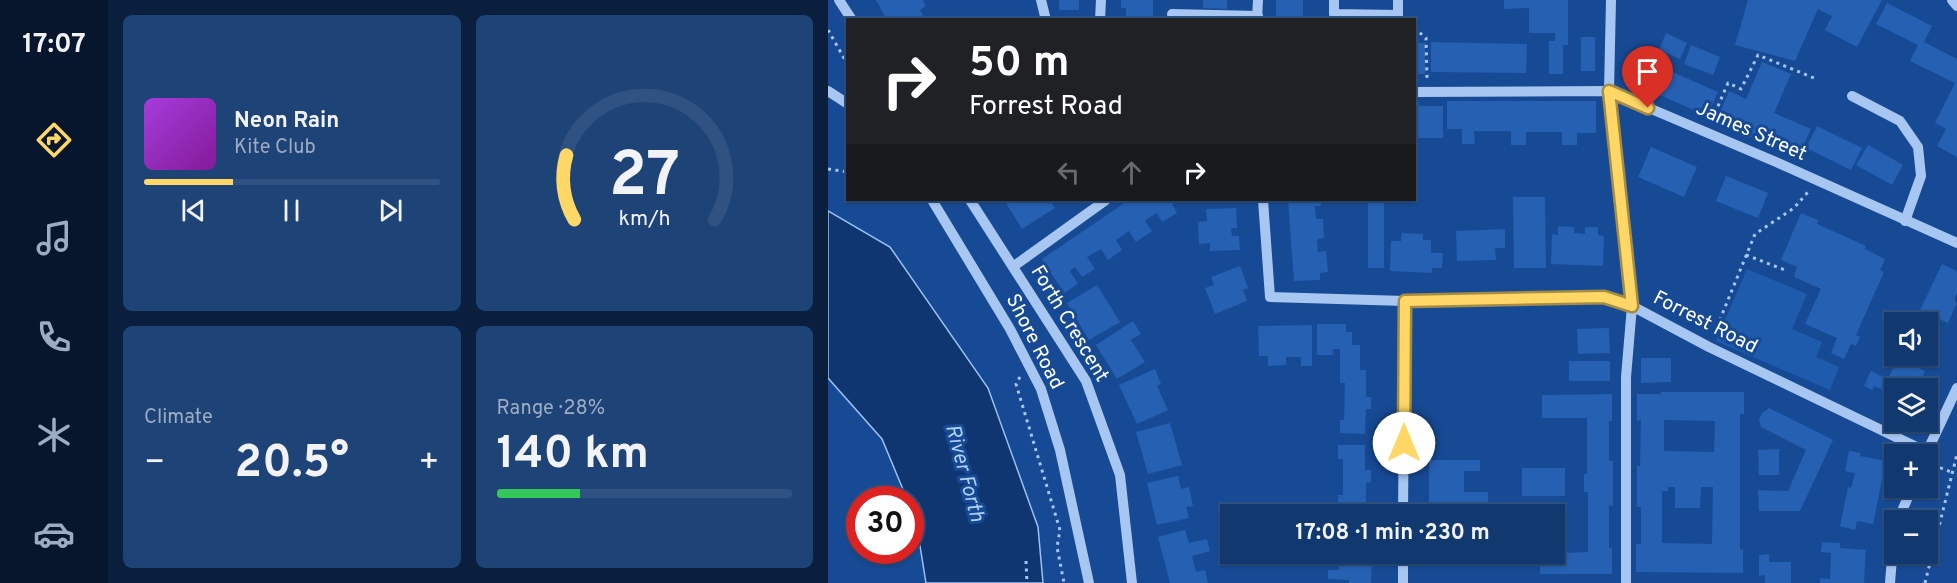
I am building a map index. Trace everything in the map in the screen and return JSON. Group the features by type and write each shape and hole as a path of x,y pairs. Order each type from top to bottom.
{"street":[{"path":"839,0 851,18"},
{"path":"1041,0 1046,18"},
{"path":"1100,18 1101,0"},
{"path":"1172,14 1257,18 1258,0"},
{"path":"1334,0 1334,14 1398,15 1398,0"},
{"path":"1611,0 1609,91 1632,306 1626,377 1626,583"},
{"path":"1952,0 1957,6"},
{"path":"828,91 846,103"},
{"name":"James Street","path":"1416,92 1609,91 1957,243"},
{"path":"1851,96 1900,121 1918,147 1921,176 1905,221"},
{"name":"Shore Road","path":"933,201 1010,329 1041,389 1060,450 1089,583"},
{"name":"Forth Crescent","path":"971,201 1086,381 1120,475 1132,583"},
{"path":"1014,266 1105,201"},
{"name":"Forrest Road","path":"1263,201 1270,297 1405,301 1604,297 1632,306 1903,444"},
{"path":"1403,504 1405,301"},
{"path":"1932,444 1957,388"},
{"path":"1403,564 1403,583"},
{"path":"1890,583 1892,564"}],"path":[{"path":"828,30 846,61"},
{"path":"1416,30 1426,38 1427,92"},
{"path":"1707,132 1728,83 1741,89 1758,55 1814,78"},
{"path":"828,169 846,172"},
{"path":"1709,347 1755,234 1794,207 1817,181"},
{"path":"1746,255 1785,270"},
{"path":"1026,361 1016,384 1058,519 1060,530 1057,547 1064,583"},
{"path":"1925,583 1957,454"},
{"path":"1938,463 1951,472"},
{"path":"1938,521 1941,517"},
{"path":"1026,561 1027,583"}],"shaded area":[{"path":"1747,269 1807,294 1792,329 1822,342 1816,357 1839,367 1830,390 1716,341"}],"water":[{"name":"River Forth","path":"828,211 890,247 988,388 1038,527 1043,583 926,583 923,564 924,486 902,486 882,439 828,378"}],"building":[{"path":"876,0 923,0 926,6 920,10 925,18 886,18"},
{"path":"1059,0 1079,0 1079,10 1059,10"},
{"path":"1121,0 1153,0 1153,18 1126,18 1126,8 1121,8"},
{"path":"1203,0 1227,0 1227,9 1203,8"},
{"path":"1276,0 1303,0 1303,18 1276,18"},
{"path":"1504,0 1568,0 1568,45 1563,45 1563,74 1549,74 1549,41 1555,41 1555,33 1529,33 1529,8 1504,9"},
{"path":"1748,0 1882,0 1857,47 1825,30 1832,16 1818,9 1795,61 1735,45"},
{"path":"1887,3 1932,26 1924,42 1957,59 1957,157 1937,146 1946,129 1935,123 1955,83 1910,61 1918,45 1876,24"},
{"path":"1666,33 1687,43 1680,59 1659,50"},
{"path":"1581,37 1595,37 1595,71 1581,71"},
{"path":"1431,42 1527,44 1526,73 1431,72"},
{"path":"1416,43 1425,43 1425,74 1416,74"},
{"path":"1691,45 1720,57 1713,75 1684,64"},
{"path":"1645,60 1718,92 1707,116 1635,84"},
{"path":"1762,62 1791,74 1774,113 1811,129 1798,157 1716,122 1729,91 1746,99"},
{"path":"1447,101 1596,101 1596,133 1577,133 1577,145 1562,145 1562,132 1526,132 1526,145 1511,145 1511,131 1474,131 1475,144 1462,144 1462,129 1447,129"},
{"path":"1416,102 1419,102 1419,106 1443,106 1443,138 1416,138"},
{"path":"1817,126 1862,148 1851,170 1806,148"},
{"path":"1868,145 1903,165 1892,185 1856,165"},
{"path":"1651,147 1697,167 1684,197 1638,177"},
{"path":"1726,176 1768,193 1758,218 1716,201"},
{"path":"1513,197 1545,197 1546,268 1514,268"},
{"path":"1005,201 1050,201 1055,208 1022,229"},
{"path":"1128,201 1177,201 1172,204 1177,213 1162,222 1157,213 1145,221 1152,231 1136,242 1129,231 1116,240 1122,250 1108,260 1101,249 1087,257 1095,269 1082,277 1075,267 1070,271 1078,284 1064,293 1042,259"},
{"path":"1288,201 1320,201 1321,206 1315,206 1316,219 1323,219 1324,238 1317,239 1318,252 1326,251 1328,272 1320,273 1320,280 1294,281"},
{"path":"1368,201 1384,201 1384,268 1368,268"},
{"path":"1236,208 1237,228 1231,228 1232,236 1239,236 1240,250 1210,251 1210,243 1199,244 1198,222 1207,221 1206,209"},
{"path":"1801,213 1818,220 1817,224 1866,246 1865,249 1885,259 1880,270 1884,272 1856,335 1860,337 1856,346 1851,344 1844,359 1831,353 1837,338 1805,324 1821,289 1794,277 1797,267 1781,260"},
{"path":"1558,226 1574,227 1574,233 1585,234 1585,227 1598,227 1598,235 1604,236 1603,266 1551,264 1552,234 1558,235"},
{"path":"1505,229 1505,248 1495,248 1496,260 1457,261 1456,231"},
{"path":"1402,233 1423,234 1423,240 1431,240 1431,253 1443,253 1442,268 1432,268 1432,273 1390,271 1391,241 1401,241"},
{"path":"1942,264 1957,271 1957,293 1954,300 1957,303 1948,323 1938,318 1938,312 1920,310"},
{"path":"1240,266 1248,288 1243,290 1247,301 1215,314 1205,288 1214,285 1211,277"},
{"path":"1097,285 1120,322 1089,340 1067,303"},
{"path":"1133,321 1141,334 1131,340 1145,362 1117,379 1096,345"},
{"path":"1317,324 1346,324 1346,332 1352,332 1352,345 1360,345 1360,370 1366,370 1366,397 1371,397 1371,409 1366,409 1365,434 1340,433 1340,420 1344,420 1345,383 1340,383 1340,349 1333,349 1333,355 1317,355"},
{"path":"1312,325 1312,366 1301,366 1301,357 1286,357 1286,365 1268,366 1268,356 1259,356 1258,326"},
{"path":"1609,328 1610,353 1578,354 1577,329"},
{"path":"1641,358 1671,358 1671,382 1641,383"},
{"path":"1569,361 1610,361 1610,381 1569,381"},
{"path":"1894,366 1915,366 1925,371 1922,378 1888,378"},
{"path":"1155,369 1161,384 1157,386 1168,410 1137,424 1119,385"},
{"path":"1871,371 1886,378 1884,378 1884,390 1874,386 1872,390 1864,386"},
{"path":"1661,392 1744,392 1744,414 1740,414 1740,549 1743,550 1743,573 1636,572 1636,544 1641,544 1641,507 1637,507 1637,466 1640,466 1641,420 1637,421 1637,394 1661,394","holes":["1664,420 1715,421 1714,452 1664,451","1668,487 1675,487 1675,508 1700,508 1701,487 1713,487 1712,544 1662,543 1662,491 1668,491"]},
{"path":"1612,394 1609,461 1613,461 1613,506 1609,505 1609,548 1612,548 1612,574 1540,574 1540,564 1565,564 1565,553 1588,552 1588,492 1584,492 1584,474 1587,474 1587,418 1542,418 1542,395"},
{"path":"1769,408 1833,440 1800,511 1759,511 1758,490 1788,491 1806,450 1761,427 1759,420 1762,413"},
{"path":"1170,423 1182,465 1148,474 1136,432"},
{"path":"1338,445 1365,445 1365,470 1371,470 1371,482 1366,483 1366,504 1338,504 1338,495 1343,495 1343,459 1338,459"},
{"path":"1779,449 1779,475 1759,475 1758,450"},
{"path":"1849,451 1861,453 1860,456 1884,461 1873,524 1857,521 1855,530 1840,526 1848,487 1851,488 1855,473 1845,471"},
{"path":"1429,460 1480,460 1480,471 1464,471 1464,492 1488,492 1488,504 1429,504"},
{"path":"1522,468 1565,468 1565,496 1522,496"},
{"path":"1178,476 1181,489 1189,487 1193,506 1186,507 1189,518 1157,525 1147,483"},
{"path":"1185,530 1189,543 1207,539 1210,551 1192,556 1196,572 1205,570 1208,583 1170,583 1158,537"},
{"path":"1822,542 1840,543 1840,548 1866,550 1864,583 1820,583 1820,578 1830,579 1831,553 1821,552"},
{"path":"1769,554 1769,562 1791,562 1791,583 1765,583 1765,575 1759,576 1759,555"},
{"path":"1339,564 1372,564 1371,583 1349,583 1349,580 1328,579 1328,570 1339,570"}],"route":[{"path":"1404,443 1405,301 1604,297 1632,306 1609,91 1648,108"}]}
